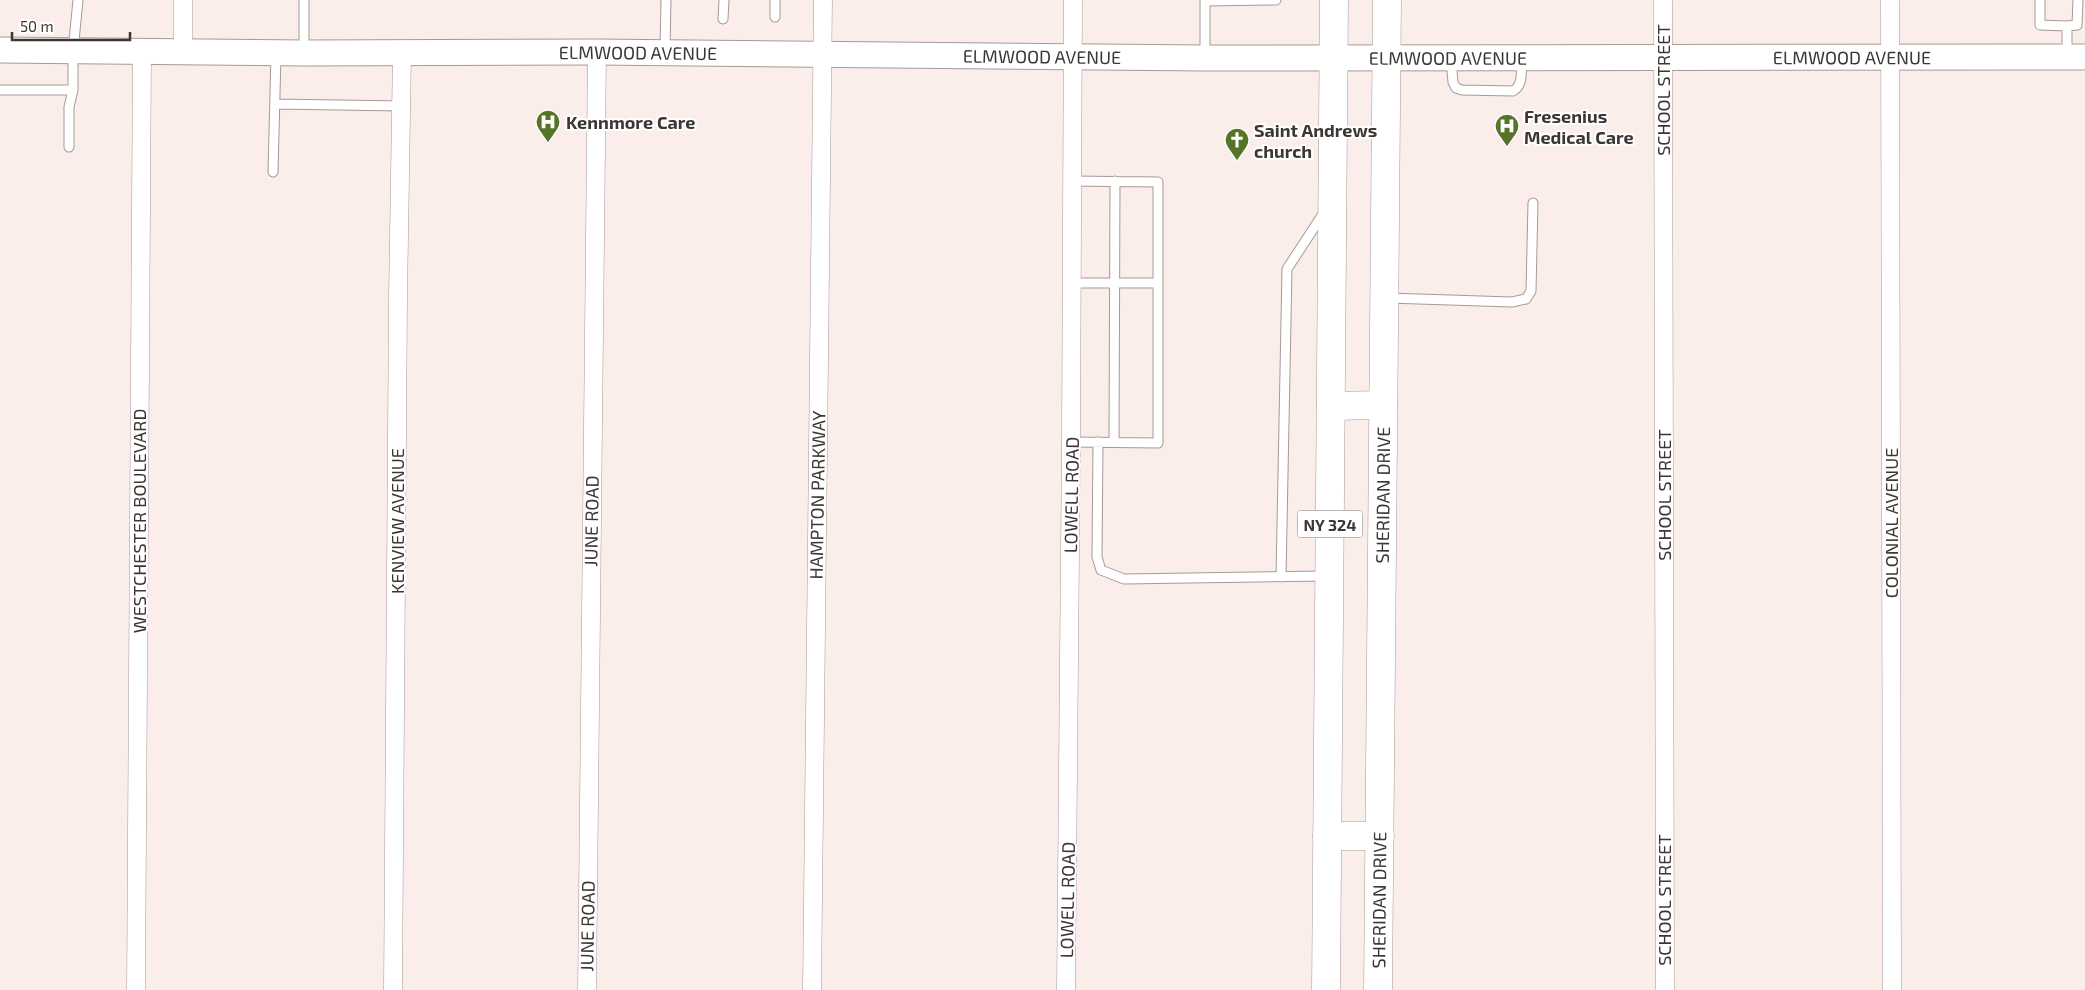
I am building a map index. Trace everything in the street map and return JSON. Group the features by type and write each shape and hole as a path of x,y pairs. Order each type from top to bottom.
{"main road":[{"name":"NY 324","path":"1326,990 1334,0"},
{"name":"SHERIDAN DRIVE","path":"1378,990 1387,0"},
{"path":"1331,406 1383,405"},
{"path":"1327,836 1380,836"}],"street":[{"name":"HAMPTON PARKWAY","path":"812,990 823,0"},
{"name":"LOWELL ROAD","path":"1066,990 1072,442 1073,0"},
{"name":"SCHOOL STREET","path":"1663,0 1664,990"},
{"name":"COLONIAL AVENUE","path":"1890,0 1892,990"},
{"path":"181,1 184,52"},
{"name":"ELMWOOD AVENUE","path":"0,50 276,53 597,52 1205,58 2076,57"},
{"name":"WESTCHESTER BOULEVARD","path":"136,990 142,51"},
{"name":"JUNE ROAD","path":"587,990 597,52"},
{"name":"KENVIEW AVENUE","path":"393,990 402,53"}],"lane":[{"path":"69,147 69,107 73,90 73,51 78,0"},
{"path":"304,0 304,53"},
{"path":"665,53 666,0"},
{"path":"723,19 724,0"},
{"path":"774,17 775,0"},
{"path":"1205,58 1205,1 1276,0"},
{"path":"2040,0 2040,25 2067,26 2077,25 2078,0"},
{"path":"2067,26 2076,57"},
{"path":"274,172 276,53"},
{"path":"1451,58 1453,82 1456,88 1462,90 1513,91 1518,88 1520,83 1521,59"},
{"path":"0,90 73,90"},
{"path":"275,104 401,106"},
{"path":"1072,181 1158,182 1158,443 1072,442"},
{"path":"1114,442 1115,181"},
{"path":"1281,577 1287,269 1333,199"},
{"path":"1384,298 1512,302 1526,299 1531,291 1533,203"},
{"path":"1072,283 1158,283"},
{"path":"1098,442 1097,557 1101,570 1124,579 1329,576"}],"place":[{"name":"Kennmore Care","path":"548,143"},
{"name":"Fresenius Medical Care","path":"1507,147"},
{"name":"Saint Andrews church","path":"1237,161"}]}
